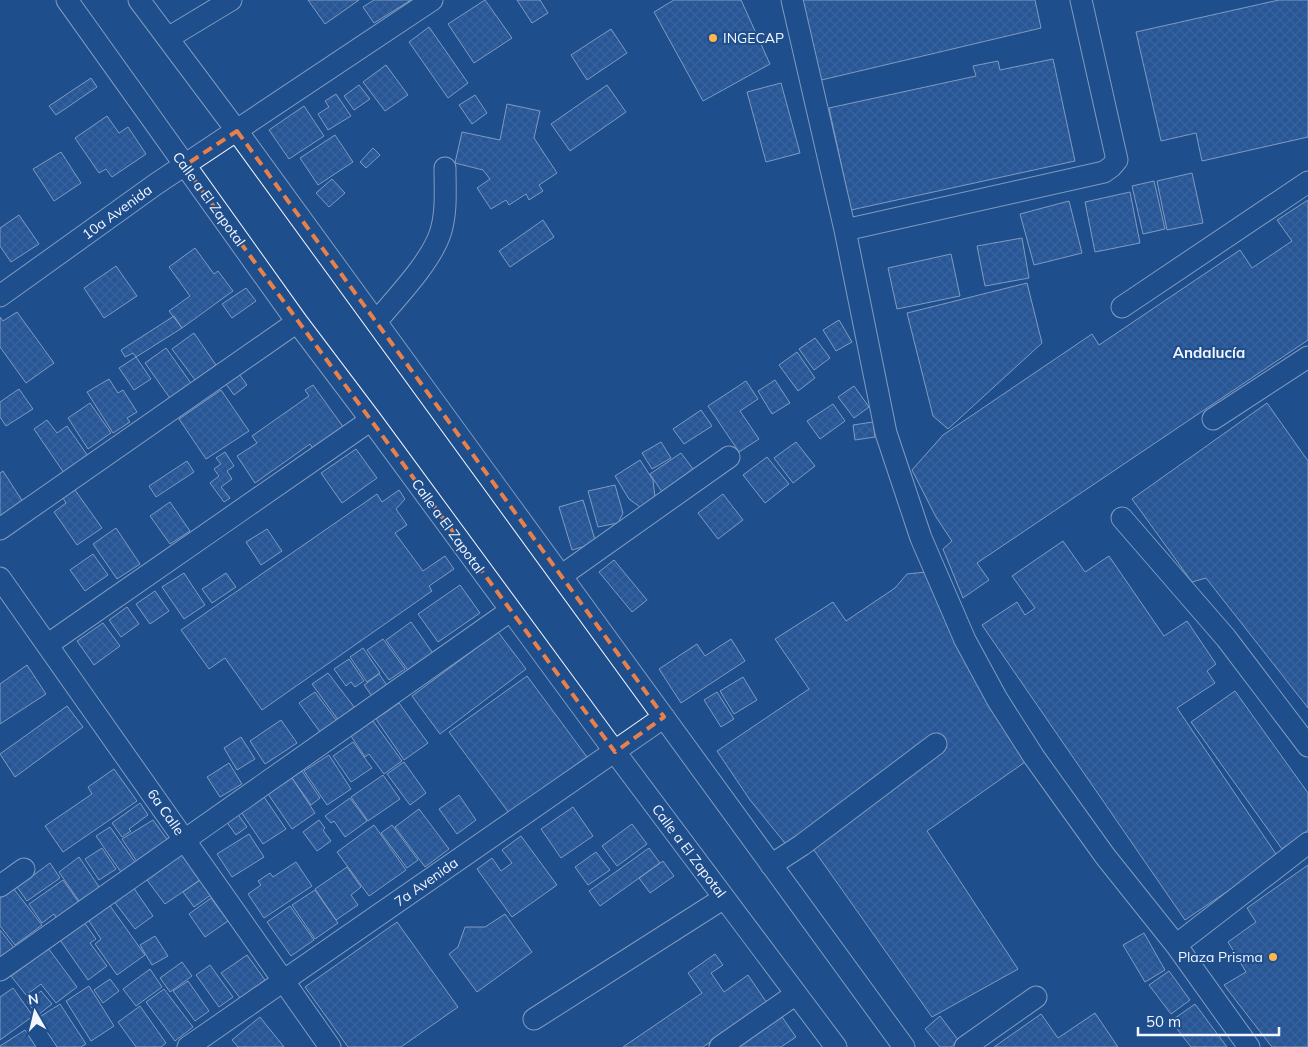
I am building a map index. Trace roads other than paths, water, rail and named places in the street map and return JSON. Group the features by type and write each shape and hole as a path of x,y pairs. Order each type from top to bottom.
{"street":[{"name":"Calle a El Zapotal","path":"67,0 297,322 836,1047"},
{"path":"139,0 237,131 904,1047"},
{"path":"168,38 231,0"},
{"name":"10a Avenida","path":"0,296 184,166 432,0"},
{"path":"792,0 845,230 886,433 921,538 965,640 997,699 1034,757 1105,856 1176,945 1249,1047"},
{"path":"845,230 1104,172 1111,167 1117,160 1082,0"},
{"path":"376,322 426,259 440,235 445,211 445,168"},
{"path":"1122,307 1308,182"},
{"path":"0,529 297,322"},
{"path":"1213,419 1308,357"},
{"path":"47,644 371,420"},
{"path":"561,576 728,457"},
{"path":"1122,518 1226,638 1308,746"},
{"name":"6a Calle","path":"0,578 330,1047"},
{"path":"0,970 510,611"},
{"name":"7a Avenida","path":"188,1047 664,717"},
{"path":"771,865 802,845 936,744"},
{"path":"1176,945 1308,843"},
{"path":"0,886 24,869"},
{"path":"534,1019 724,898"},
{"path":"720,1047 796,994"},
{"path":"965,1047 1036,997"}],"place":[{"name":"INGECAP","path":"713,38"},
{"name":"Plaza Prisma","path":"1273,957"}],"district":[{"name":"Andalucía","path":"1209,353"}]}
